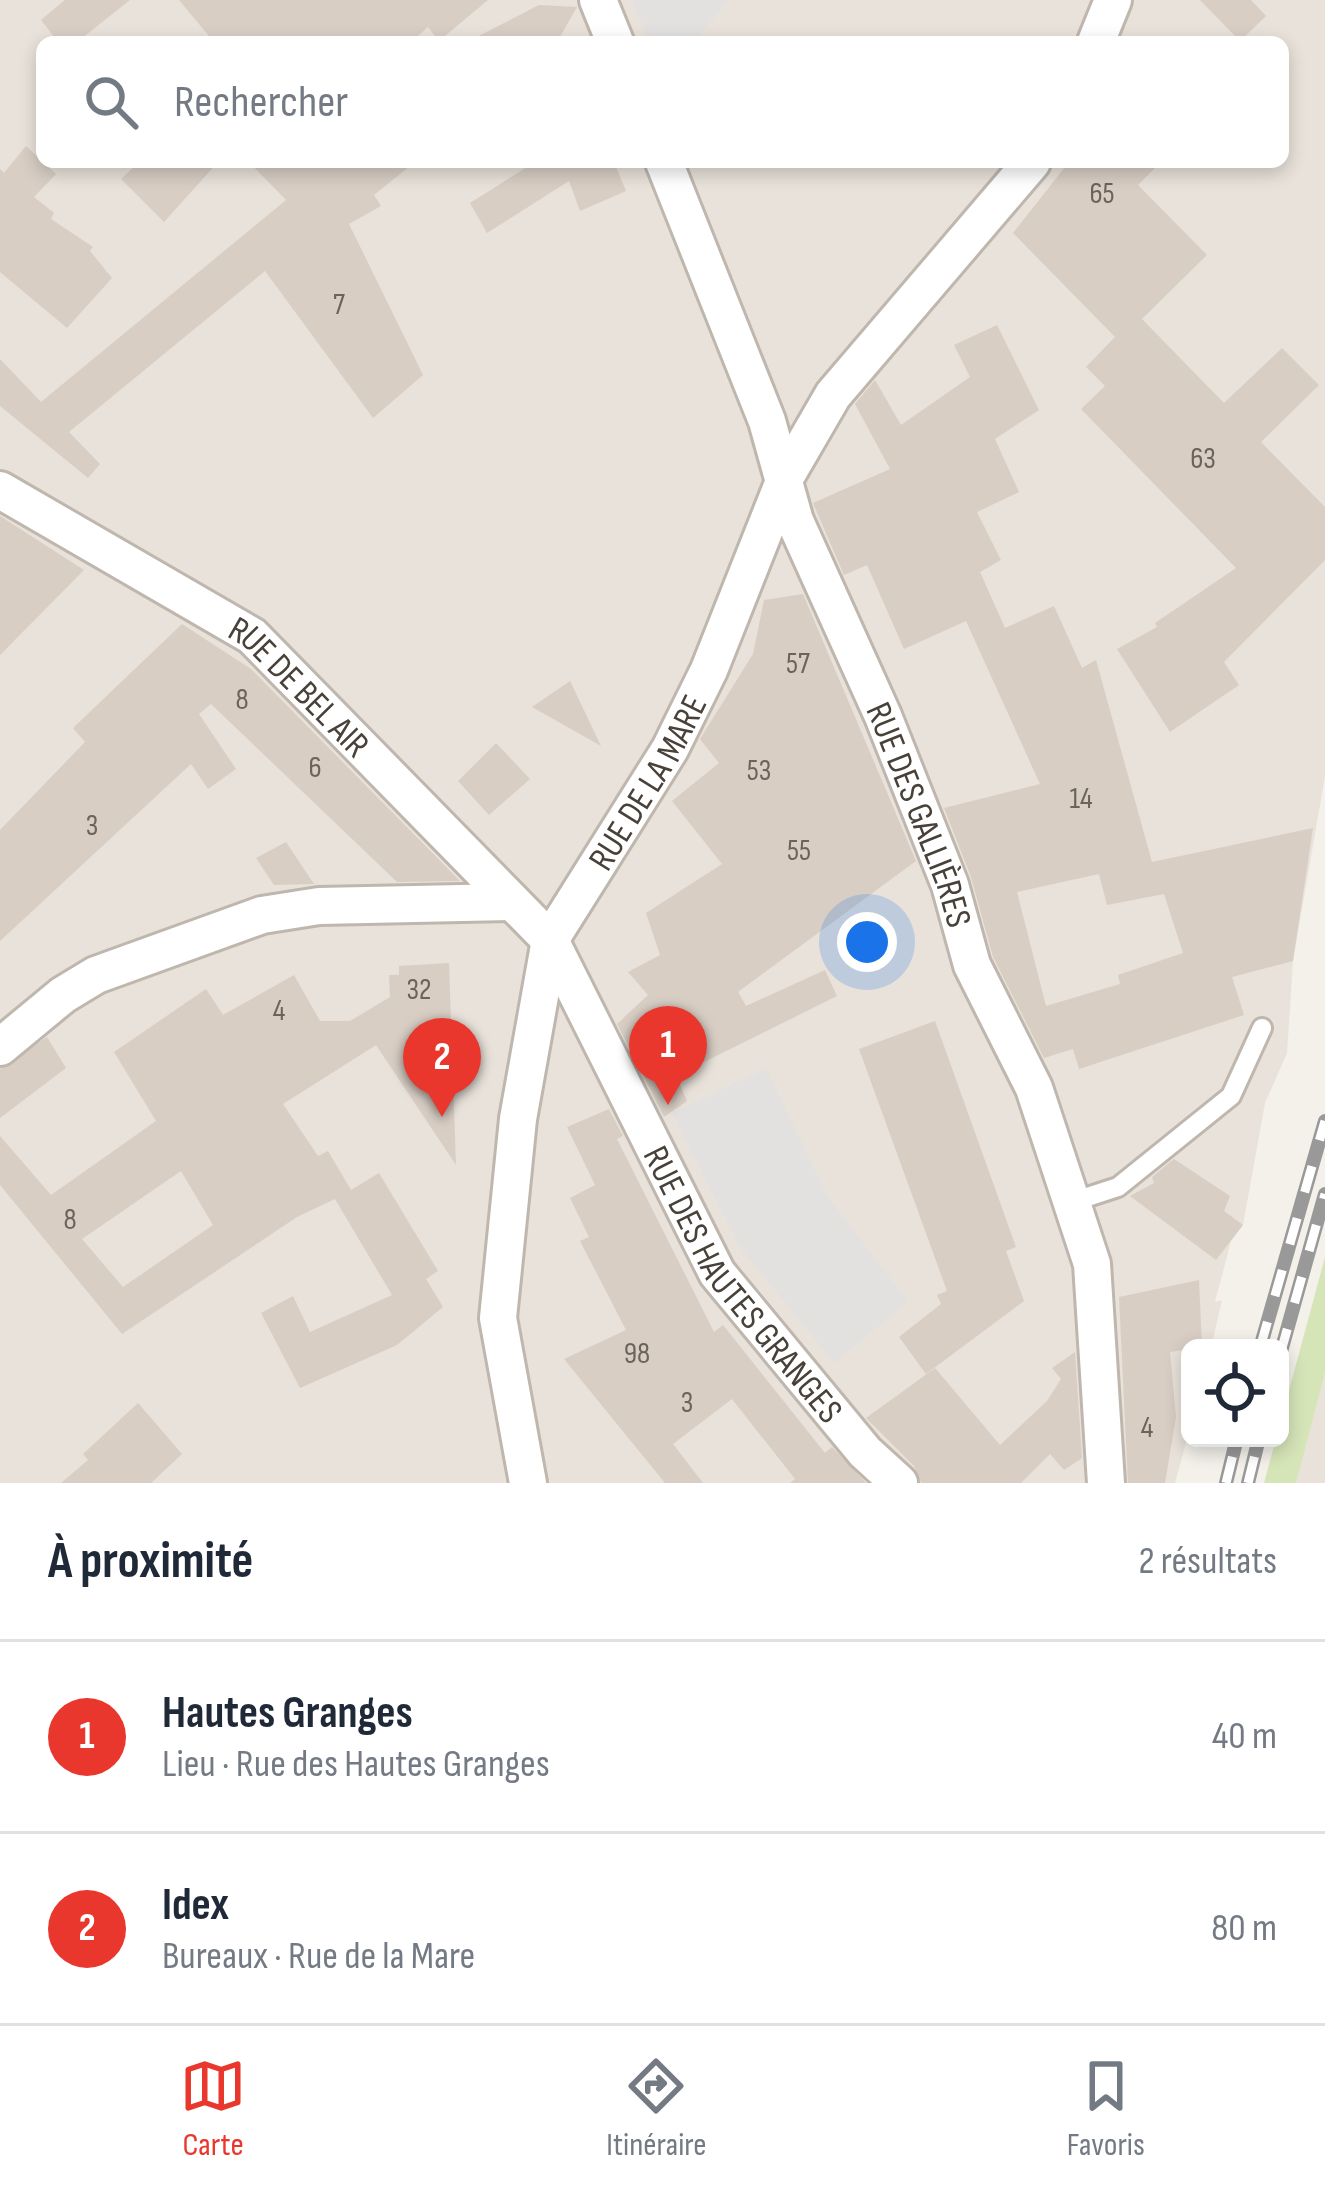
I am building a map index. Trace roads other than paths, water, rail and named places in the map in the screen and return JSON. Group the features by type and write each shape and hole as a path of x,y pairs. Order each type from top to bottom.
{"street":[{"path":"598,0 613,36"},
{"path":"1098,36 1113,0"},
{"name":"RUE DES GALLIÈRES","path":"666,168 785,476 795,521 883,716 950,885 972,965 1034,1088 1068,1204 1092,1264 1106,1483"},
{"name":"RUE DE LA MARE","path":"528,1483 498,1318 518,1119 550,940 670,748 699,690 785,476 833,395 1028,168"},
{"name":"RUE DE BEL AIR","path":"0,490 252,636 550,940"},
{"path":"0,1047 63,995 96,975 262,915 319,907 512,902"},
{"name":"RUE DES HAUTES GRANGES","path":"550,940 717,1273 865,1452 899,1483"}],"lane":[{"path":"1068,1204 1118,1187 1231,1096 1262,1028"}],"railway":[{"path":"1263,1339 1325,1121"},
{"path":"1284,1339 1325,1194"},
{"path":"1226,1483 1235,1447"},
{"path":"1248,1483 1257,1447"}],"place":[{"name":"Hautes Granges","path":"668,1105"},
{"name":"Idex","path":"442,1117"}]}
